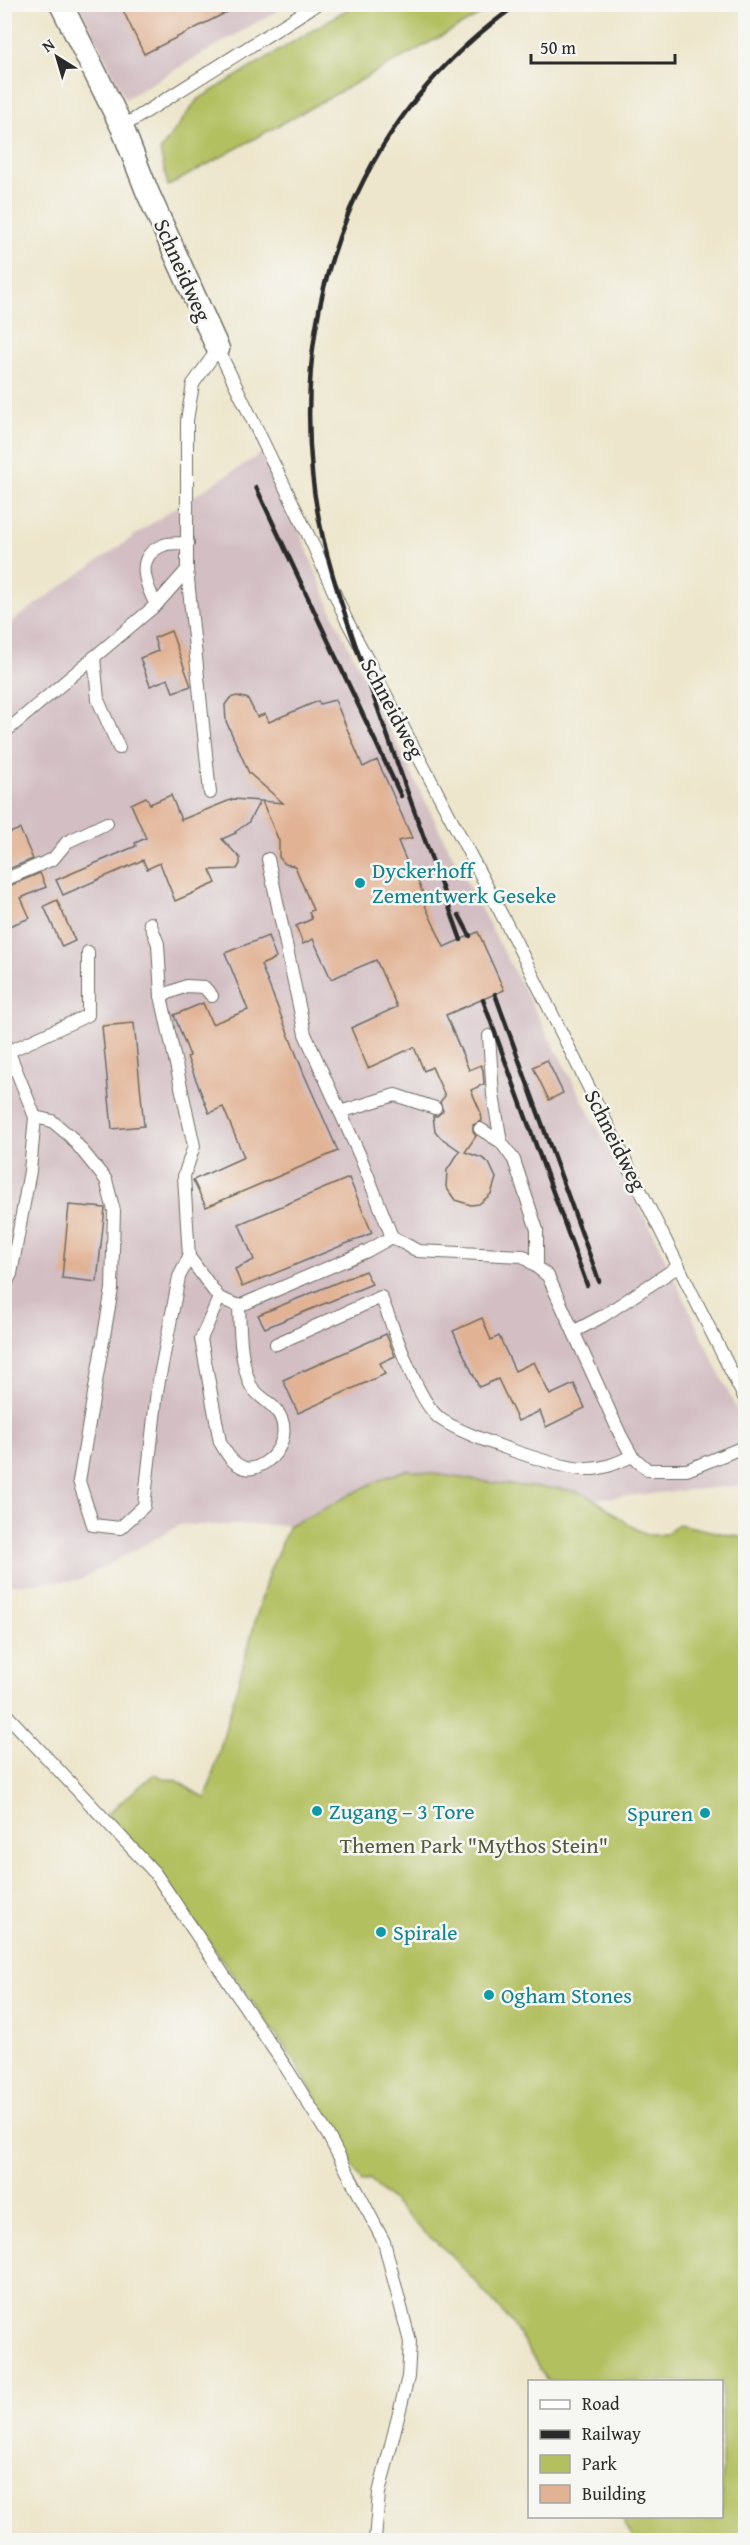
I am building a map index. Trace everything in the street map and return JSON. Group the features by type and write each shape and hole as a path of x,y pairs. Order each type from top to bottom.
{"street":[{"name":"Schneidweg","path":"62,4 122,127 147,191 218,349"}],"lane":[{"path":"122,127 316,4"},
{"path":"210,793 187,570 187,420 193,384 218,349"},
{"name":"Schneidweg","path":"218,349 313,545 346,619 510,930 746,1401"},
{"path":"156,605 145,582 144,564 152,553 164,544 188,543"},
{"path":"4,732 156,605 187,570"},
{"path":"94,657 98,700 119,748"},
{"path":"4,880 54,859 67,842 106,823"},
{"path":"268,859 305,1034 392,1237 418,1251 523,1256 548,1276 620,1434 632,1456 648,1470 687,1470 746,1446"},
{"path":"35,1117 52,1121 78,1146 106,1180 114,1211 112,1289 79,1481 93,1525 120,1528 144,1506 157,1391 179,1277 189,1257 184,1176 194,1146 161,996 158,944 150,923"},
{"path":"4,1287 11,1274 30,1171 35,1117 7,1045 88,1015 88,952"},
{"path":"161,996 186,986 204,987 212,996"},
{"path":"489,1036 493,1095 501,1142"},
{"path":"340,1112 395,1095 435,1108"},
{"path":"480,1129 501,1142 514,1160 537,1230 537,1267"},
{"path":"189,1257 219,1298 239,1306 367,1251 392,1237"},
{"path":"575,1331 621,1305 679,1266"},
{"path":"219,1298 201,1339 220,1442 228,1457 238,1466 249,1469 263,1465 274,1456 282,1446 284,1434 278,1411 250,1386 240,1344 239,1306"},
{"path":"276,1344 381,1298 421,1392 438,1416 464,1433 553,1462 583,1469 606,1467 632,1456"},
{"path":"4,1712 154,1873 287,2069 328,2135 384,2242 410,2342 408,2378 379,2493 375,2541"}],"shaded area":[{"path":"79,5 287,5 125,99"},
{"path":"267,450 335,619 449,849 647,1221 745,1427 745,1485 595,1499 566,1490 407,1470 387,1477 289,1525 180,1525 80,1580 5,1585 5,626 167,513"}],"green space":[{"path":"354,5 498,5 168,186 160,151 197,100"},
{"name":"Themen Park \"Mythos Stein\"","path":"407,1470 575,1491 595,1500 643,1532 655,1535 667,1533 678,1524 745,1538 745,2540 713,2540 700,2537 688,2540 634,2540 622,2518 723,2518 723,2380 546,2380 513,2324 450,2254 369,2179 362,2182 294,2060 157,1869 107,1814 153,1775 177,1781 206,1799 268,1575 289,1525 392,1475"}],"building":[{"path":"120,4 243,4 144,54"},
{"path":"171,631 191,686 173,692 168,679 150,686 140,658 158,651 154,638"},
{"name":"Dyckerhoff Zementwerk Geseke","path":"237,696 248,699 257,717 265,714 269,722 318,701 320,704 335,700 363,767 377,760 412,838 398,841 414,879 417,878 425,898 422,899 444,947 478,932 504,990 446,1015 469,1070 481,1065 483,1070 484,1084 471,1090 482,1121 473,1125 473,1132 476,1136 465,1152 489,1163 496,1178 491,1194 479,1204 471,1205 455,1200 446,1187 447,1170 460,1151 435,1131 433,1116 443,1111 440,1102 445,1096 432,1067 424,1071 414,1047 368,1068 351,1028 397,1007 376,960 331,979 313,939 303,944 296,926 312,919 309,912 313,910 295,866 285,864 279,857 279,841 262,801 283,803 249,773 226,721 225,705 230,698"},
{"path":"171,795 181,820 233,799 260,801 248,823 236,833 222,839 240,858 237,869 210,870 216,883 175,901 160,863 147,869 143,860 63,895 56,880 136,846 135,843 146,838 131,804 146,797 150,804"},
{"path":"20,829 33,859 4,871 4,835"},
{"path":"40,873 46,887 21,898 30,918 4,928 4,888"},
{"path":"57,900 75,941 62,947 44,906"},
{"path":"268,936 276,958 261,965 304,1074 338,1151 206,1207 193,1180 244,1157 223,1107 209,1113 187,1057 190,1056 174,1015 203,1003 212,1024 248,1010 225,953"},
{"path":"134,1023 144,1126 112,1129 102,1026"},
{"path":"547,1060 563,1093 549,1100 533,1067"},
{"path":"349,1178 372,1233 242,1287 235,1269 254,1260 239,1224"},
{"path":"69,1205 105,1208 97,1282 62,1278"},
{"path":"365,1271 372,1284 265,1328 258,1315"},
{"path":"482,1318 491,1340 499,1336 515,1371 534,1362 550,1395 574,1384 585,1408 546,1427 540,1411 518,1421 498,1379 479,1387 453,1331"},
{"path":"386,1334 395,1356 380,1363 385,1374 298,1413 283,1380"}],"railway":[{"path":"461,940 353,638 327,556 312,473 309,404 315,336 328,271 350,209 380,151 418,97 464,48 518,4"},
{"path":"256,487 401,796"},
{"path":"459,915 470,936"},
{"path":"495,994 599,1281"},
{"path":"483,1000 587,1285"}],"place":[{"name":"Dyckerhoff Zementwerk Geseke","path":"360,883"},
{"name":"Zugang – 3 Tore","path":"317,1811"},
{"name":"Spuren","path":"705,1813"},
{"name":"Spirale","path":"381,1932"},
{"name":"Ogham Stones","path":"489,1995"}]}
